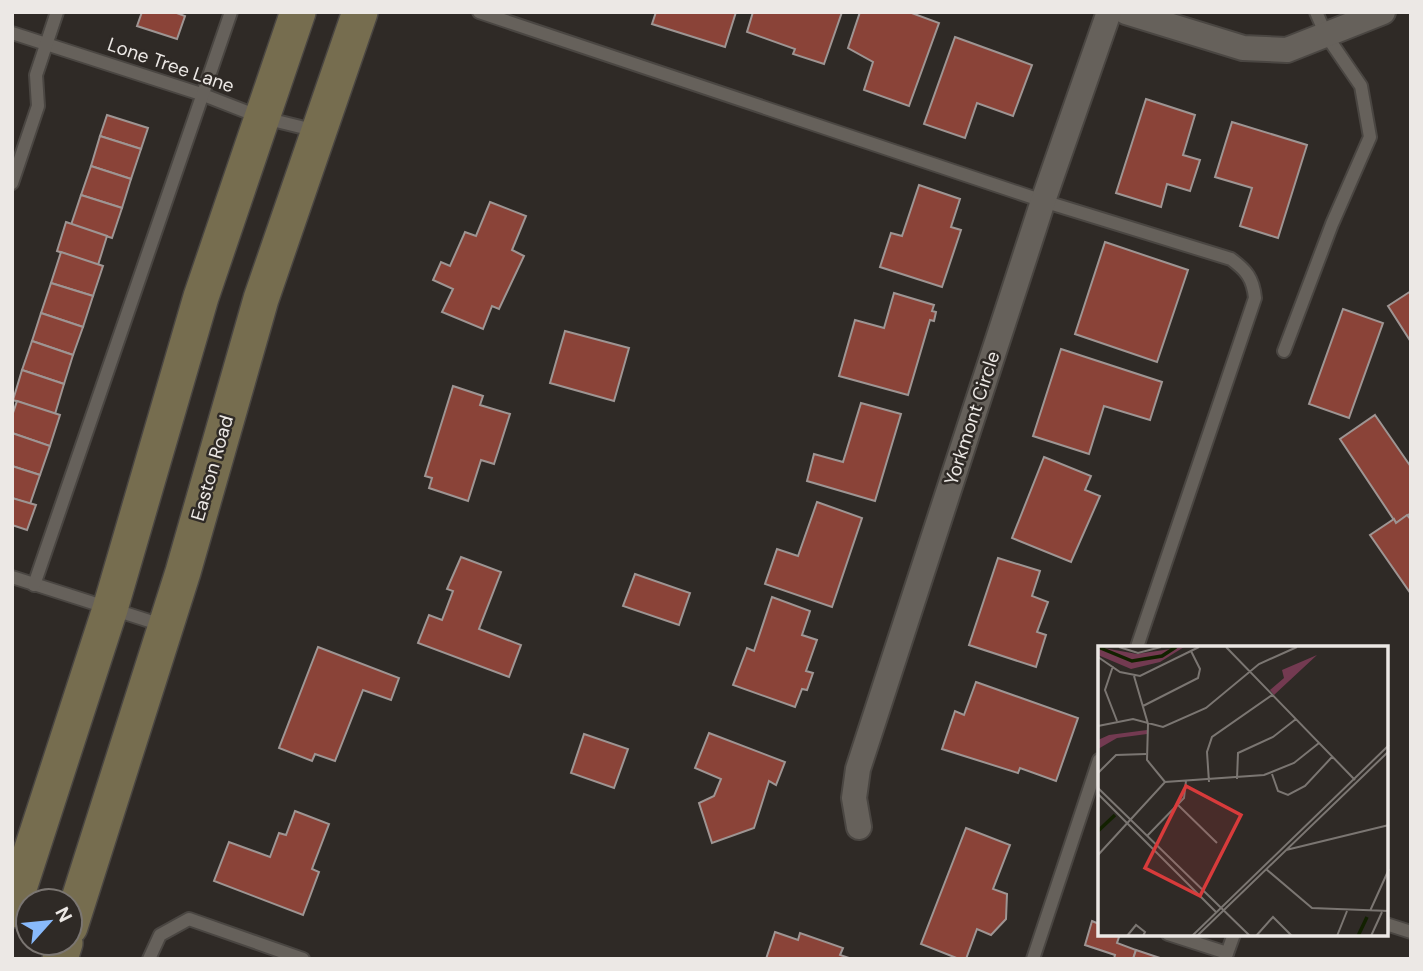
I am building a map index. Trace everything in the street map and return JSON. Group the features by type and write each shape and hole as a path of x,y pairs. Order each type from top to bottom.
{"main road":[{"path":"12,910 110,610 201,297 260,117 298,12"},
{"name":"Easton Road","path":"83,887 165,626 261,299 360,12"}],"street":[{"name":"Yorkmont Circle","path":"859,827 854,798 858,769 1043,201 1109,12"},
{"path":"1126,12 1243,48 1287,50 1383,12"}],"lane":[{"path":"12,183 38,106 36,75 57,12"},
{"path":"34,585 231,12"},
{"path":"479,12 1043,201 1231,259 1244,268 1254,282 1255,298 1137,646"},
{"path":"1284,351 1332,224 1370,137 1361,86 1326,35 1316,12"},
{"name":"Lone Tree Lane","path":"12,33 201,94 260,117 317,131"},
{"path":"12,577 165,626"},
{"path":"1033,959 1098,763"},
{"path":"149,959 160,935 189,919 303,959"},
{"path":"1388,925 1411,932"},
{"path":"1173,936 1226,956 1233,936"}],"building":[{"path":"142,12 174,12 185,16 177,39 137,26"},
{"path":"656,12 736,12 725,47 652,24"},
{"path":"753,12 842,12 824,64 793,54 795,49 747,32"},
{"path":"860,12 909,12 939,23 909,106 864,90 873,62 848,48"},
{"path":"955,37 1032,65 1013,116 977,103 965,138 924,124"},
{"path":"1146,99 1195,115 1183,155 1200,160 1190,191 1167,184 1161,207 1116,193"},
{"path":"107,115 148,128 141,149 100,136"},
{"path":"1232,122 1307,145 1278,238 1240,226 1252,188 1215,177"},
{"path":"100,136 141,149 131,179 91,166"},
{"path":"91,166 131,179 122,208 81,195"},
{"path":"919,185 960,199 951,227 961,230 942,287 880,267 891,233 902,236"},
{"path":"81,195 122,208 112,238 71,225"},
{"path":"490,202 526,216 512,250 524,256 499,309 492,306 483,329 442,312 453,289 433,280 441,262 450,266 465,232 476,236"},
{"path":"66,222 107,236 98,265 57,251"},
{"path":"1105,242 1188,270 1157,362 1075,334"},
{"path":"61,252 103,266 93,296 51,283"},
{"path":"51,283 93,296 83,327 41,313"},
{"path":"1411,291 1411,342 1388,306"},
{"path":"894,293 934,305 932,311 936,312 934,321 930,320 908,395 839,376 855,320 884,328"},
{"path":"1343,309 1383,323 1349,418 1309,404"},
{"path":"41,313 83,327 73,355 32,341"},
{"path":"565,331 629,348 614,401 550,383"},
{"path":"32,341 73,355 64,384 22,370"},
{"path":"1061,349 1162,382 1150,420 1104,406 1089,454 1033,436"},
{"path":"22,370 64,384 55,414 13,400"},
{"path":"453,386 483,396 480,405 510,414 494,464 481,460 468,501 429,488 432,478 425,476"},
{"path":"17,401 60,415 50,446 12,433 12,416"},
{"path":"861,403 901,414 875,501 807,481 814,454 843,462"},
{"path":"1375,415 1411,467 1411,513 1396,523 1340,439"},
{"path":"12,433 50,446 40,475 12,466"},
{"path":"1044,457 1091,476 1085,490 1100,496 1071,562 1012,538"},
{"path":"12,466 40,475 30,504 12,498"},
{"path":"12,498 36,505 27,530 12,525"},
{"path":"817,502 862,518 832,607 765,584 777,549 798,556"},
{"path":"1407,515 1411,520 1411,594 1370,535 1394,519 1396,523"},
{"path":"461,557 501,572 479,629 521,645 509,677 418,643 429,615 442,620 453,591 447,589"},
{"path":"998,558 1040,571 1032,596 1048,602 1037,632 1046,635 1036,667 969,645"},
{"path":"635,574 690,593 679,625 623,606"},
{"path":"772,597 810,611 802,635 817,640 806,671 813,673 807,690 802,689 795,707 733,685 747,648 754,651"},
{"path":"318,647 399,678 391,700 363,690 335,761 315,754 312,761 279,748"},
{"path":"976,682 1078,718 1056,781 1020,768 1018,773 942,749 955,711 964,715"},
{"path":"709,733 785,762 776,785 769,781 754,828 712,843 699,803 714,796 721,779 695,768"},
{"path":"584,734 628,749 614,788 571,773"},
{"path":"295,811 329,824 312,869 319,872 303,915 214,881 229,842 270,857 279,833 286,835"},
{"path":"966,828 1010,845 993,889 1007,894 1006,919 991,935 977,929 966,959 959,959 921,944"},
{"path":"1092,921 1098,924 1098,936 1119,936 1117,943 1136,950 1133,959 1114,959 1115,955 1085,945"},
{"path":"775,932 798,940 800,933 843,948 840,955 852,959 766,959"},
{"path":"1136,950 1163,959 1133,959"}]}
